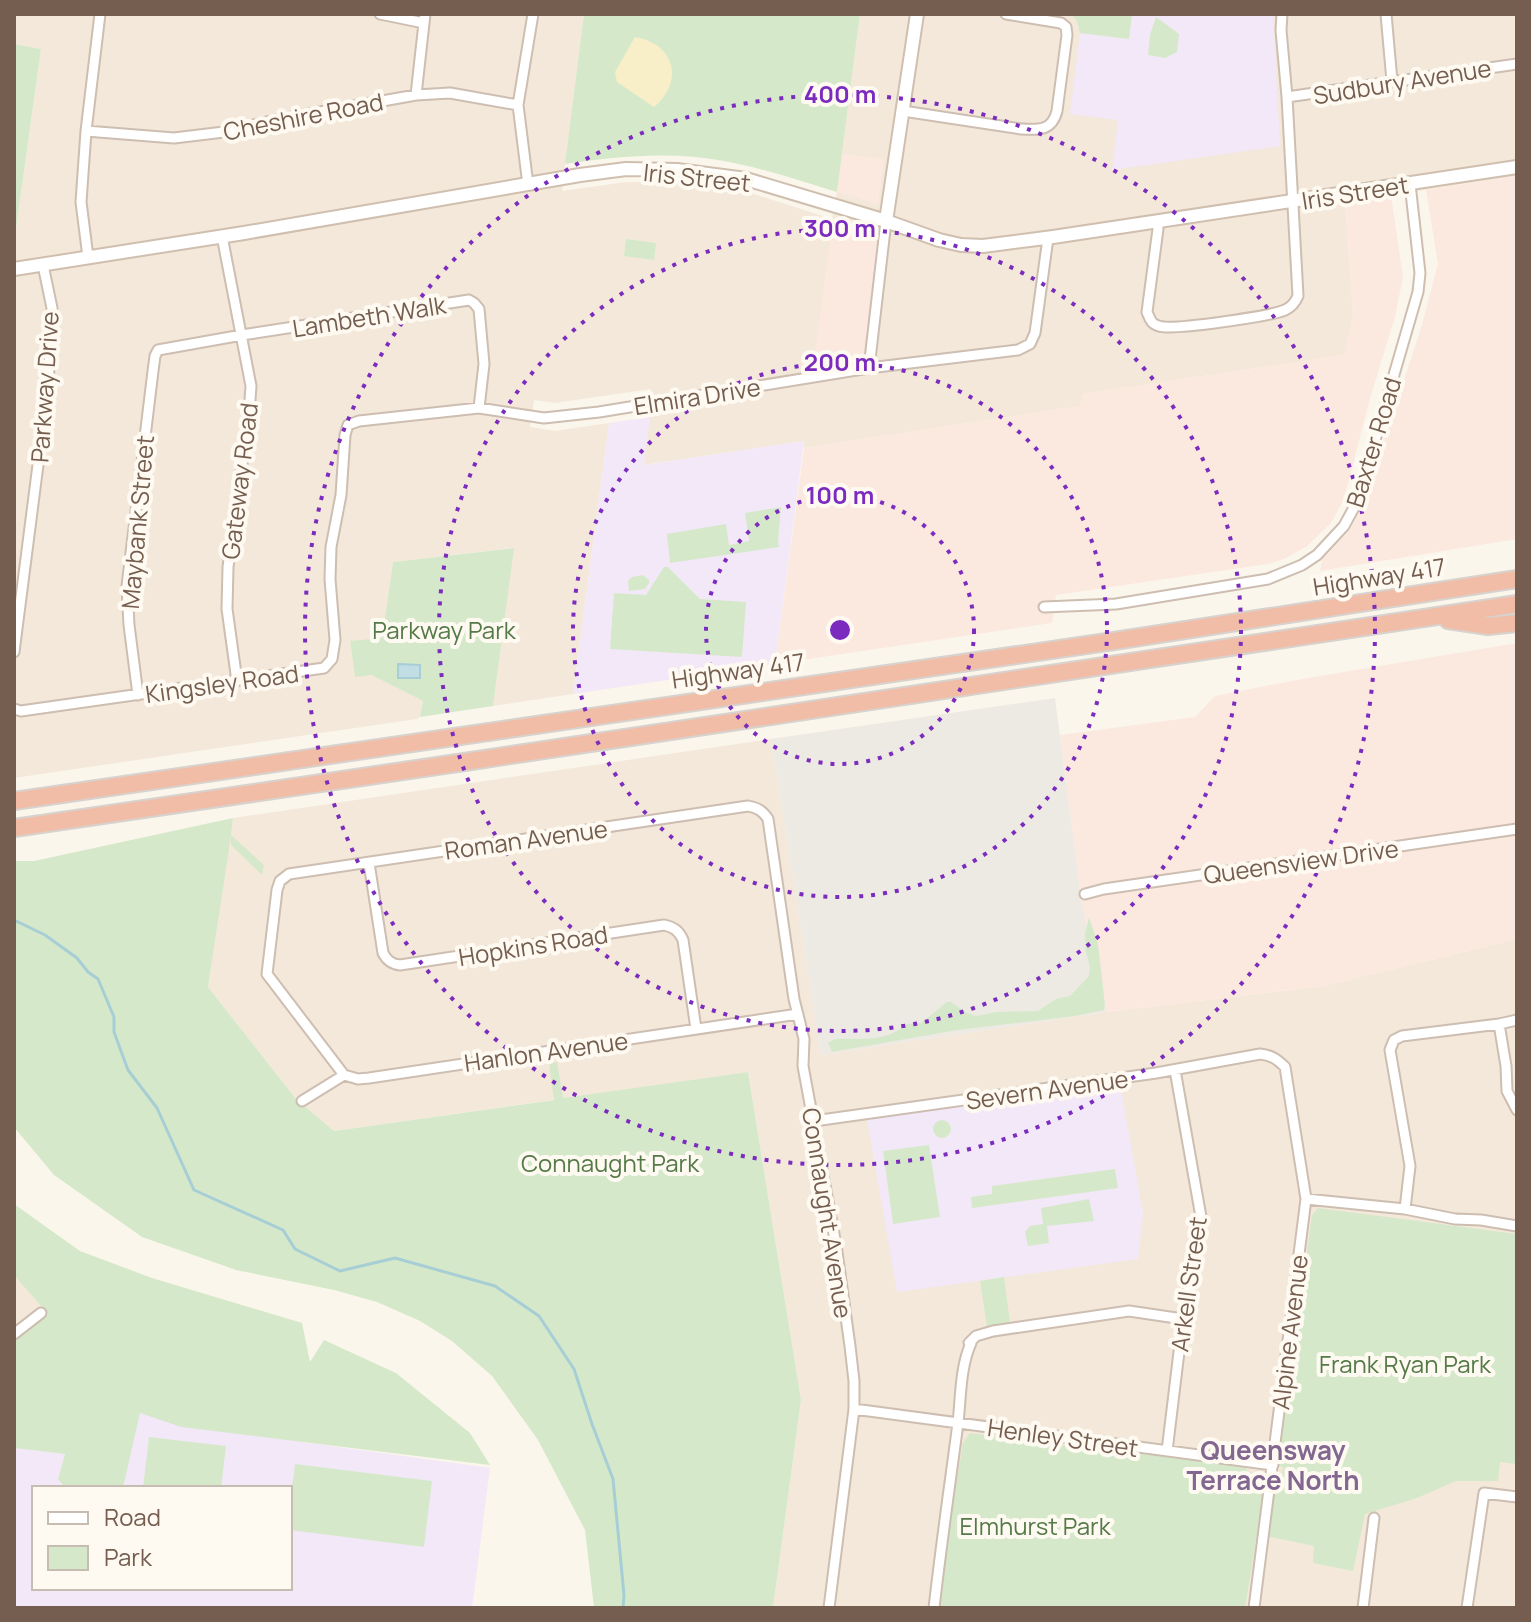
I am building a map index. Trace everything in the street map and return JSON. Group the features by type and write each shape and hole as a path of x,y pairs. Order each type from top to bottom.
{"highway":[{"name":"Highway 417","path":"14,801 1114,641 1517,577"},
{"path":"14,828 1517,604"},
{"path":"1430,618 1488,626 1517,623"}],"street":[{"path":"88,257 81,202 100,14"},
{"path":"380,14 424,18 416,95"},
{"path":"528,185 518,105 533,14"},
{"path":"869,368 886,221 917,14"},
{"path":"903,111 1021,129 1048,127 1057,111 1066,27 1039,18 1006,14"},
{"path":"1157,221 1147,312 1151,322 1160,327 1185,326 1278,312 1295,303 1297,290 1282,14"},
{"path":"1386,14 1392,81"},
{"name":"Sudbury Avenue","path":"1287,97 1517,64"},
{"name":"Cheshire Road","path":"86,131 174,138 224,132 416,95 450,93 518,105"},
{"name":"Iris Street","path":"14,269 626,169 677,170 746,179 939,240 983,246 1517,167"},
{"name":"Baxter Road","path":"1044,607 1116,604 1268,579 1302,565 1334,539 1357,502 1418,292 1420,273 1410,184"},
{"name":"Gateway Road","path":"222,236 251,386 228,567 227,609 237,681"},
{"name":"Elmira Drive","path":"351,424 424,412 479,408 544,418 563,416 869,368 1018,350 1030,344 1035,333 1048,238"},
{"name":"Parkway Drive","path":"14,652 48,387 52,308 43,265"},
{"name":"Lambeth Walk","path":"158,350 469,300 479,309 484,364 479,408"},
{"name":"Maybank Street","path":"138,695 127,586 158,350"},
{"name":"Kingsley Road","path":"14,709 21,711 324,668 332,659 335,640 331,547 341,495 345,435 351,424"},
{"name":"Roman Avenue","path":"344,1075 267,974 277,890 280,881 289,874 748,806 756,807 768,819"},
{"name":"Connaught Avenue","path":"768,819 792,985 804,1039 803,1066 836,1245 854,1381 854,1409 829,1608"},
{"name":"Queensview Drive","path":"1085,894 1517,829"},
{"name":"Hopkins Road","path":"369,863 383,953 394,964 671,926 683,940 696,1029"},
{"name":"Hanlon Avenue","path":"344,1075 369,1078 798,1014"},
{"path":"1405,1209 1410,1166 1390,1050 1394,1040 1420,1033 1517,1020"},
{"path":"1499,1024 1507,1091 1517,1110"},
{"name":"Severn Avenue","path":"814,1121 1175,1070 1260,1054 1278,1060"},
{"name":"Alpine Avenue","path":"1254,1608 1306,1199 1285,1067 1278,1060"},
{"name":"Arkell Street","path":"1167,1451 1183,1319 1201,1217 1175,1070"},
{"path":"302,1101 344,1075"},
{"path":"1306,1199 1405,1209 1517,1226"},
{"path":"934,1608 964,1358 969,1343 976,1336 993,1331 1129,1311 1183,1319"},
{"path":"14,1334 41,1313"},
{"name":"Henley Street","path":"854,1409 1273,1465"},
{"path":"1467,1608 1484,1493 1517,1497"},
{"path":"1363,1608 1374,1518"}],"shaded area":[{"path":"14,14 584,14 562,191 626,182 689,182 751,193 832,219 860,14 1517,14 1517,176 1345,202 1353,315 1345,355 1083,394 1081,406 804,448 804,441 643,465 651,389 555,403 534,400 530,427 555,431 609,423 573,694 493,706 513,548 393,562 382,638 350,642 355,676 371,675 423,701 417,719 14,778 14,243 41,49 14,44","holes":["833,219 876,234 879,239 862,360"]},
{"path":"1132,14 1273,14 1280,146 1112,170 1118,120 1070,114 1080,33 1129,39"},
{"path":"842,154 884,159 878,204 837,192"},
{"path":"1517,176 1517,539 1320,571 1322,559 1349,531 1363,504 1421,328 1438,264 1426,190"},
{"path":"1391,195 1403,277 1395,317 1344,499 1331,523 1306,547 1268,564 1056,595 1052,623 775,664 804,448 1080,406 1082,394 1344,355 1353,315 1345,202"},
{"path":"833,219 879,237 863,358 859,362 813,367"},
{"path":"650,417 644,465 804,441 775,664 573,694 609,423"},
{"path":"1517,643 1517,939 1324,986 1106,1012 1082,905 1060,735 1195,717 1215,696"},
{"path":"1055,698 1082,905 1106,1012 821,1055 771,739"},
{"path":"771,739 821,1055 1106,1012 1324,986 1517,939 1517,1608 773,1608 801,1400 748,1072 334,1131 296,1099 208,987 233,818"},
{"path":"1120,1083 1143,1213 1138,1259 897,1292 867,1119"},
{"path":"14,1270 48,1314 14,1342"},
{"path":"139,1413 245,1434 490,1468 472,1608 14,1608 14,1448 65,1454 58,1479 63,1486 32,1486 32,1590 292,1590 292,1486 123,1486"}],"green space":[{"path":"584,14 860,14 837,192 753,167 704,158 644,156 565,164"},
{"path":"1071,14 1132,14 1129,39 1080,33 1077,21"},
{"path":"1156,17 1179,34 1177,52 1165,58 1148,55"},
{"path":"14,44 41,49 14,243"},
{"path":"626,239 656,243 654,260 624,256"},
{"path":"781,507 779,547 670,563 667,534 726,524 729,545 749,541 745,513"},
{"name":"Parkway Park","path":"514,548 493,706 420,717 423,701 371,675 355,677 350,641 382,638 393,562"},
{"path":"664,567 668,567 700,599 746,602 742,657 610,649 614,593 646,595"},
{"path":"643,575 649,580 645,589 629,591 628,581"},
{"name":"Connaught Park","path":"233,818 231,835 264,865 262,875 231,845 231,836 208,987 296,1099 334,1131 554,1100 549,1063 557,1062 563,1098 748,1072 801,1400 773,1608 594,1608 585,1530 538,1440 492,1376 452,1341 420,1321 377,1302 236,1270 142,1237 54,1175 14,1127 14,861 34,861"},
{"path":"1089,917 1098,944 1104,1010 957,1030 832,1052 828,1043 835,1039 882,1037 906,1024 921,1023 947,1002 976,1016 1038,1011 1056,999 1070,996 1089,976 1085,934"},
{"path":"938,1120 946,1120 951,1129 949,1136 938,1138 933,1133 933,1125"},
{"path":"929,1145 940,1217 893,1224 883,1151"},
{"path":"1115,1169 1118,1188 972,1208 971,1197 992,1194 992,1186"},
{"path":"1089,1199 1094,1221 1047,1226 1049,1243 1028,1246 1025,1232 1030,1226 1043,1224 1041,1208"},
{"path":"14,1204 80,1251 152,1278 302,1323 310,1362 324,1340 396,1373 470,1433 490,1465 181,1427 140,1413 123,1486 63,1486 58,1479 65,1454 14,1448 14,1342 48,1314 14,1275"},
{"path":"1318,1208 1517,1234 1517,1464 1500,1462 1498,1481 1456,1481 1417,1498 1365,1514 1353,1571 1313,1563 1314,1546 1257,1534 1245,1608 940,1608 963,1443 970,1433 1076,1447 1080,1444 1245,1467 1248,1472 1282,1477 1283,1467 1278,1466 1278,1462 1312,1215"},
{"path":"1004,1277 1010,1323 987,1327 980,1281"},
{"path":"149,1437 226,1446 221,1486 143,1486"},
{"path":"295,1464 432,1481 424,1547 292,1530"}],"sand":[{"path":"635,37 659,47 671,64 670,86 654,107 617,82 615,72"}],"water":[{"path":"398,664 420,665 420,678 398,678"}],"waterway":[{"path":"14,920 45,935 77,958 98,979 114,1017 114,1032 128,1070 157,1108 194,1190 283,1230 295,1249 340,1271 395,1258 495,1286 539,1316 574,1369 613,1479 623,1608"}],"district":[{"name":"Queensway Terrace North","path":"1273,1465"}],"park label":[{"name":"Frank Ryan Park","path":"1405,1363"},
{"name":"Elmhurst Park","path":"1035,1525"}]}
